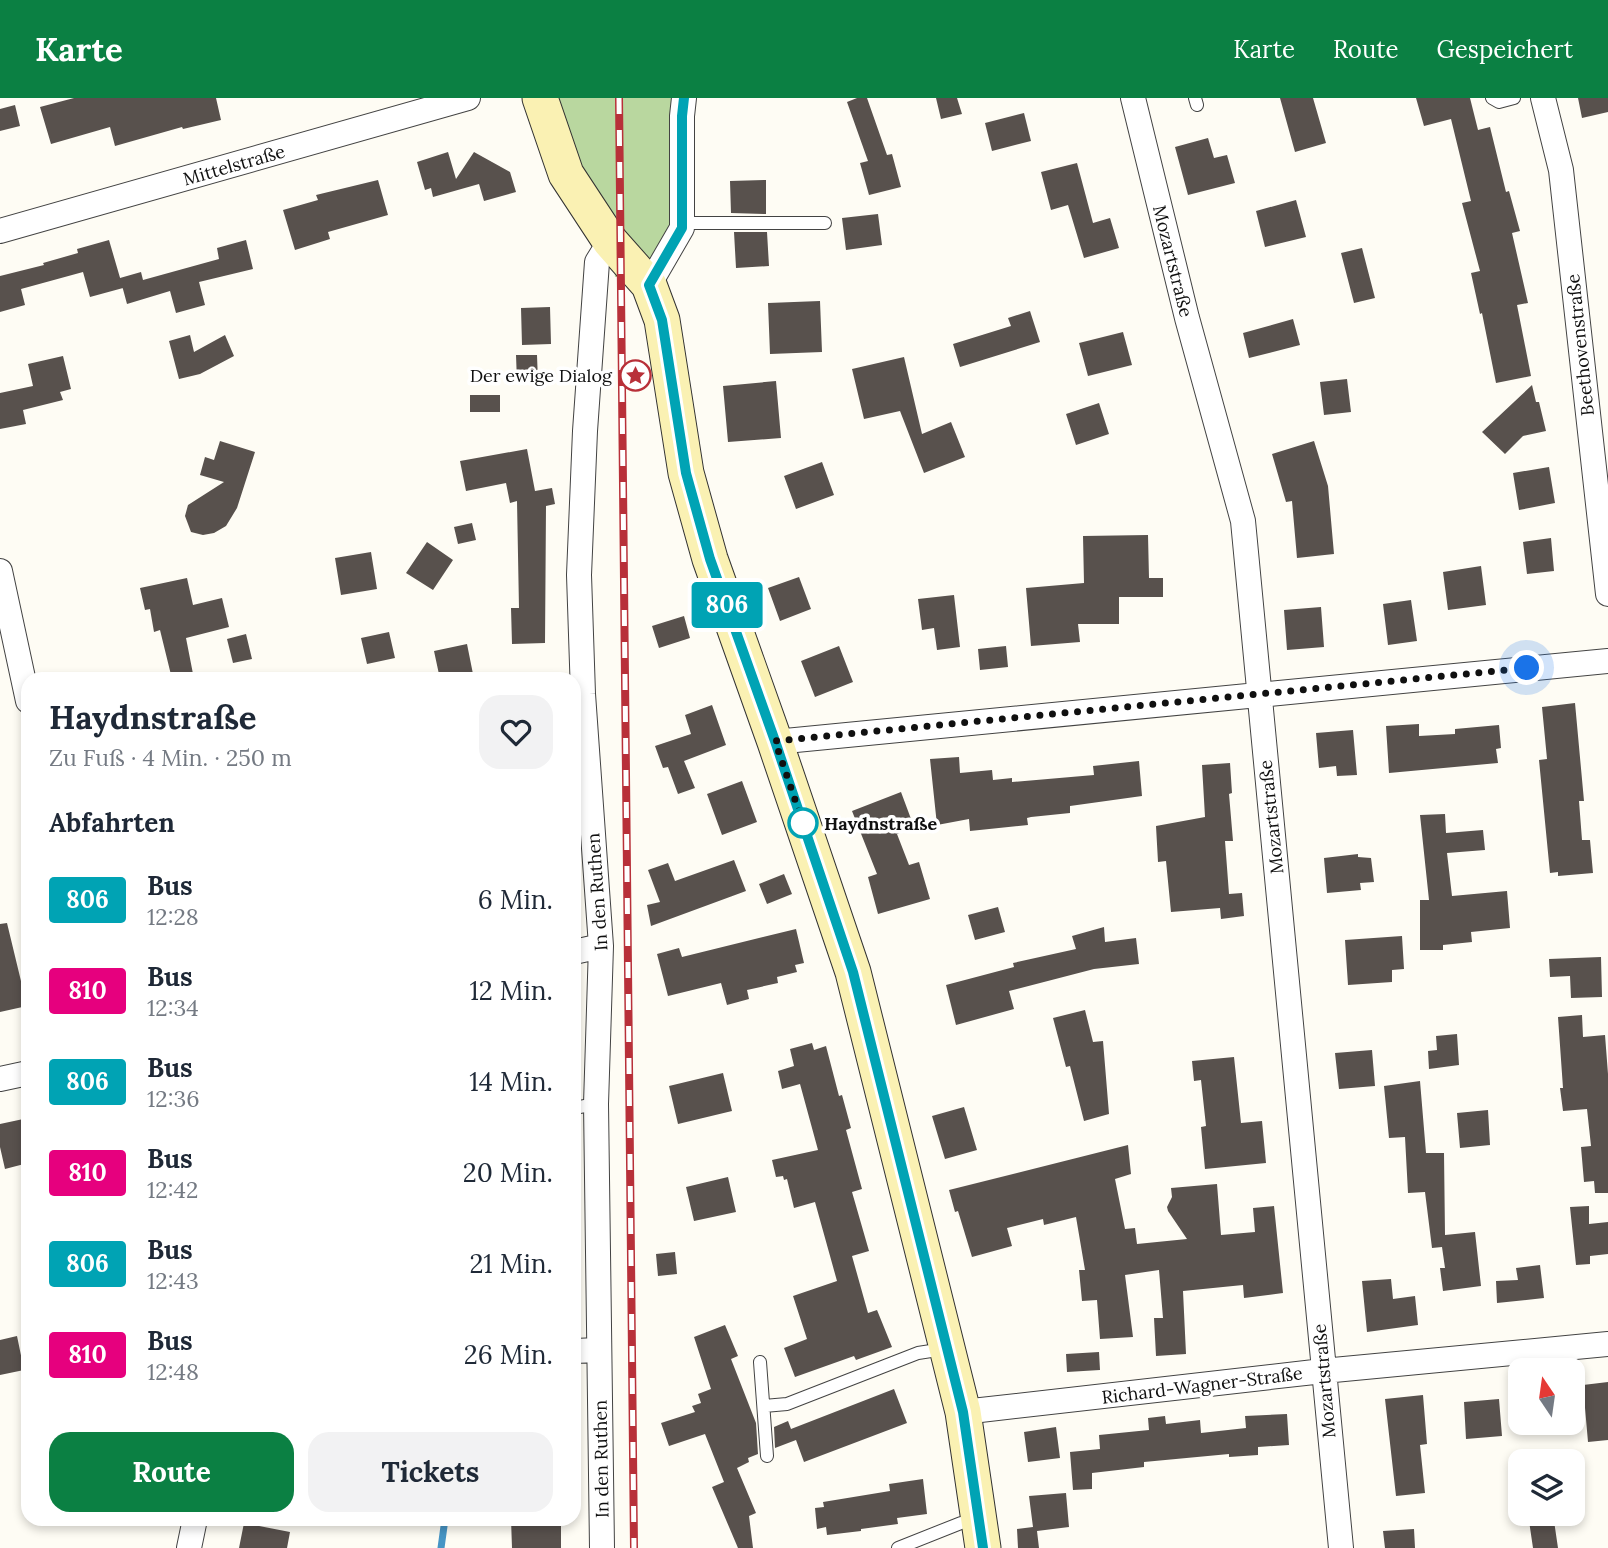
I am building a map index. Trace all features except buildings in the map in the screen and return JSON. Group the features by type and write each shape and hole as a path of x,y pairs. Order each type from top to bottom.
{"main road":[{"path":"540,98 566,174 610,241 649,285 662,320 686,473 710,559 853,972 963,1412 981,1534"}],"street":[{"name":"Mittelstraße","path":"0,232 468,98"},
{"path":"649,285 682,228 684,98"},
{"name":"Mozartstraße","path":"1133,98 1187,318 1243,521 1341,1548"},
{"name":"Beethovenstraße","path":"1543,98 1561,170 1608,593"},
{"name":"In den Ruthen","path":"602,1548 599,1350 585,1106 601,946 583,694 579,575 585,431 597,261 610,241"},
{"path":"0,571 22,672"},
{"path":"775,741 1608,661"},
{"path":"581,950 601,946"},
{"path":"0,1079 21,1074"},
{"name":"Richard-Wagner-Straße","path":"963,1412 1323,1371 1608,1345"},
{"path":"581,1351 599,1350"},
{"path":"189,1548 194,1526"}],"lane":[{"path":"1492,98 1499,102 1514,98"},
{"path":"682,223 825,223"},
{"path":"764,1406 787,1404 918,1353 948,1348"},
{"path":"760,1362 767,1456"},
{"path":"898,1548 961,1523 981,1534"}],"green space":[{"path":"556,98 682,98 682,228 657,275 615,277 610,224 571,145"}],"waterway":[{"path":"441,1548 444,1526"}],"railway":[{"path":"619,98 634,1548"}],"bus line":[{"name":"806","path":"684,98 682,228 649,285 662,320 686,473 710,559 853,972 963,1412 983,1548"}],"place":[{"name":"Der ewige Dialog","path":"635,375"},
{"name":"Haydnstraße","path":"803,823"}],"route":[{"path":"803,823 775,741 1527,668"}]}
